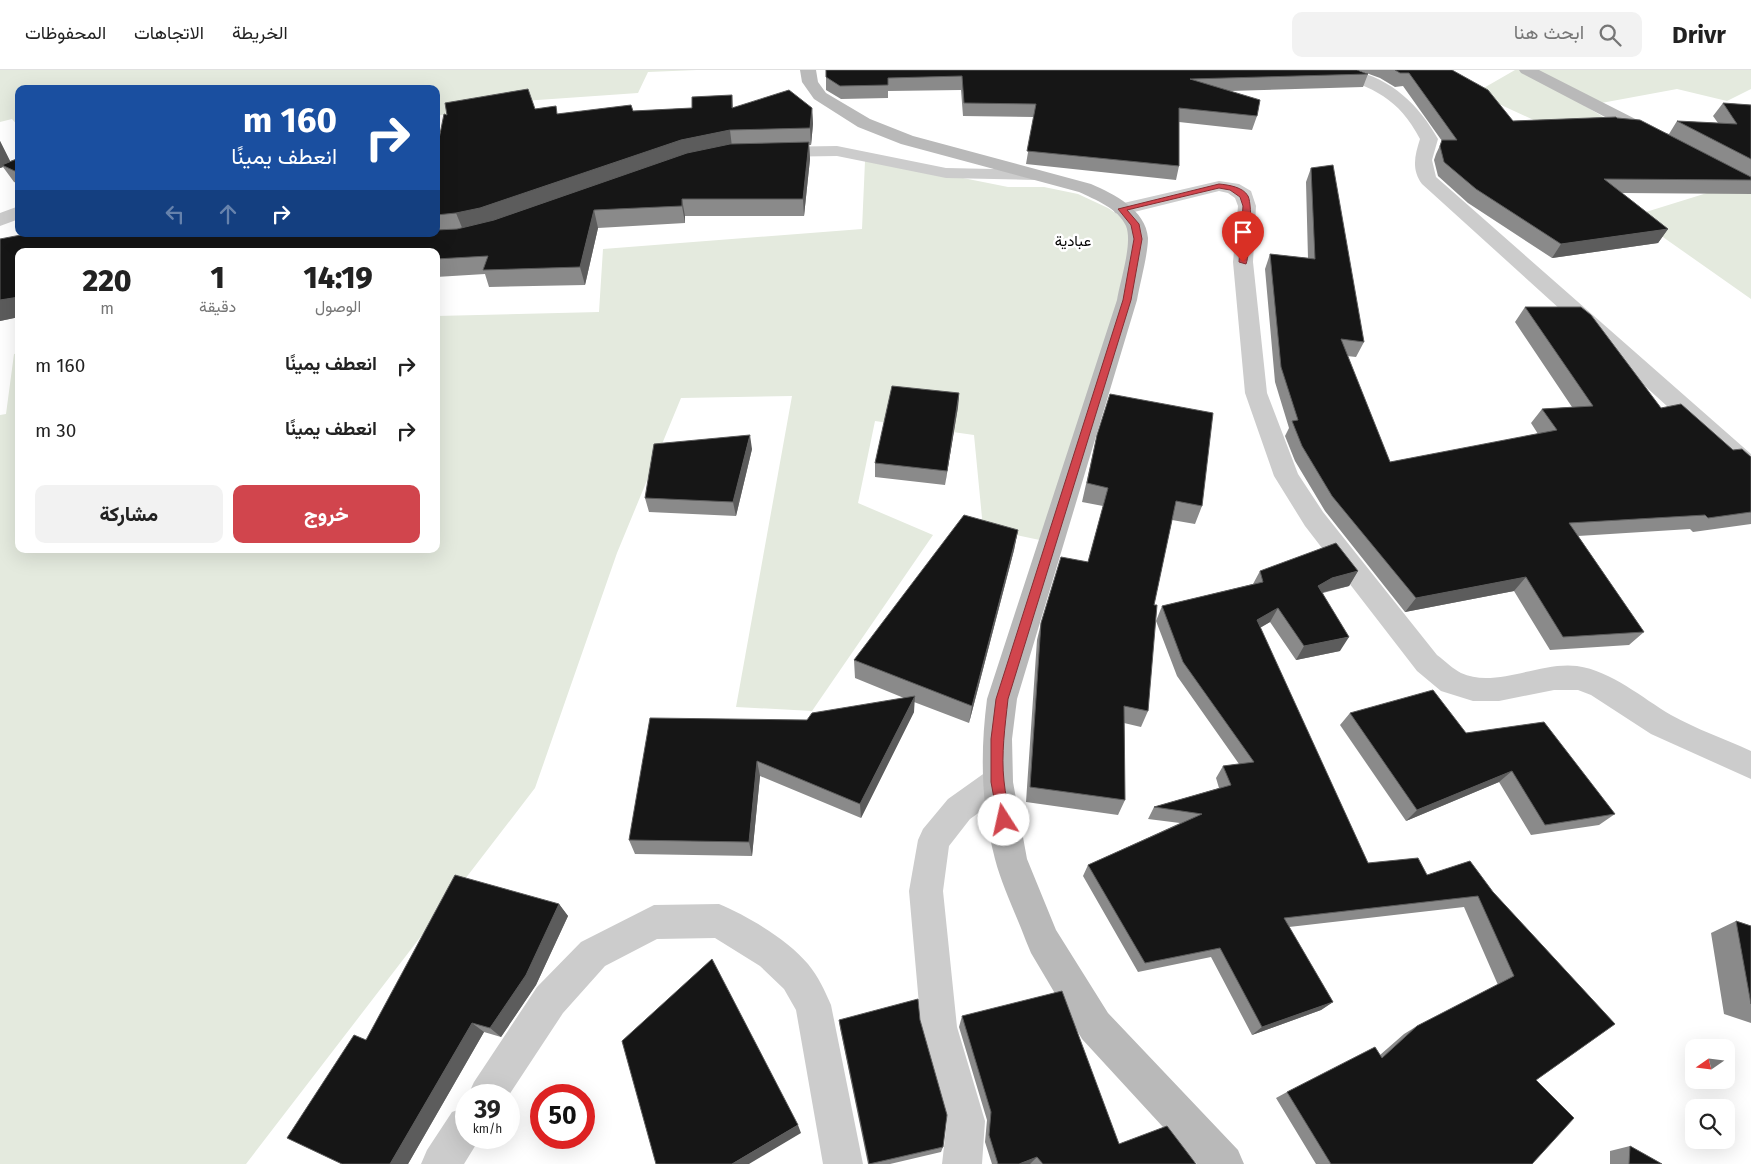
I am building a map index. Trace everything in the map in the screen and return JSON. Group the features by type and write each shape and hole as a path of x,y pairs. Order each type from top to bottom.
{"main road":[{"path":"808,70 810,82 820,96 864,123 907,140 1085,188 1105,197 1122,209 1135,224 1138,239 1127,300 1002,699 997,739 997,782 1011,859 1043,941 1095,1026 1224,1164"},
{"path":"1527,70 1673,146"}],"street":[{"path":"1338,70 1376,85 1395,95 1410,107 1420,120 1429,139 1422,161 1423,170 1428,180 1751,468"},
{"path":"751,153 837,151 946,172 1035,175"},
{"path":"1122,209 1219,186 1233,188 1244,196 1246,206 1243,262 1256,393 1286,476 1314,520 1428,663 1452,682 1473,689 1499,689 1554,678 1578,678 1601,686 1662,725 1751,765"},
{"path":"0,220 15,214"},
{"path":"962,1164 966,1121 939,1027 926,891 934,840 959,809 997,782"},
{"path":"494,1084 550,1000 593,954 654,922 719,921 772,954 796,977 812,1005 843,1164"},
{"path":"441,1164 455,1143"}],"shaded area":[{"path":"0,70 697,70 648,72 638,93 509,102 440,115 440,85 15,85 15,122 12,119 0,122"},
{"path":"1515,70 1751,70 1751,89 1727,101 1677,89 1585,106 1605,118 1551,128 1475,93"},
{"path":"865,161 913,168 1008,187 1044,187 1078,194 1108,208 1120,216 1136,237 1054,543 983,528 974,435 875,421 858,503 933,535 812,711 736,707 792,396 681,398 617,553 535,788 246,1164 0,1164 0,415 6,414 14,354 15,553 440,553 440,316 599,312 603,249 862,229"},
{"path":"1736,184 1751,190 1751,299 1633,216"}],"building":[{"path":"826,70 1357,70 1368,74 1190,79 1260,100 1257,116 1179,108 1179,166 1027,151 1036,104 964,103 962,76 888,78 888,85 840,86 826,77"},
{"path":"1395,70 1452,70 1488,90 1513,121 1616,117 1640,120 1751,177 1751,180 1604,179 1668,229 1561,244 1476,189 1444,162 1440,146 1442,140 1457,140 1409,73 1400,73"},
{"path":"528,89 535,109 556,106 557,114 631,105 633,111 692,108 692,97 732,95 732,108 789,90 812,108 810,128 730,130 681,140 480,208 440,215 440,134 444,114 447,115 445,103"},
{"path":"1723,103 1751,105 1751,159 1677,121 1737,124"},
{"path":"809,142 803,199 682,199 682,206 594,210 580,267 483,270 488,256 440,259 440,248 15,248 15,298 0,300 0,239 15,236 440,237 440,230 457,229 494,220 687,153 730,144"},
{"path":"15,160 15,171 2,165"},
{"path":"1333,165 1364,342 1341,339 1390,462 1557,430 1542,409 1593,406 1525,307 1581,307 1591,315 1661,408 1681,404 1733,450 1742,449 1751,457 1751,512 1708,518 1705,515 1569,523 1644,632 1563,637 1526,577 1416,598 1332,496 1302,446 1292,421 1298,420 1281,367 1270,254 1315,259 1311,168"},
{"path":"892,386 959,393 947,471 875,463"},
{"path":"1110,394 1213,413 1202,506 1176,501 1154,605 1157,605 1148,711 1124,706 1125,800 1030,787 1041,623 1061,557 1088,562 1108,488 1087,483 1097,435"},
{"path":"750,435 733,502 645,498 654,444"},
{"path":"964,515 1018,530 972,706 854,660"},
{"path":"1336,543 1358,571 1332,578 1318,586 1349,637 1304,646 1278,608 1257,620 1368,863 1418,858 1427,875 1470,861 1493,892 1615,1024 1536,1080 1574,1118 1532,1164 1331,1164 1287,1092 1375,1047 1382,1058 1417,1026 1514,976 1478,896 1284,918 1333,1002 1262,1027 1220,948 1145,963 1088,865 1202,814 1154,807 1231,785 1223,766 1254,762 1183,662 1162,606 1263,582 1260,571"},
{"path":"1433,690 1466,733 1544,722 1615,814 1545,825 1512,771 1417,810 1350,713"},
{"path":"915,696 860,804 757,761 749,842 629,840 650,718 807,720 812,713"},
{"path":"455,875 559,904 526,975 490,1028 472,1023 390,1164 342,1164 287,1138 354,1035 366,1040"},
{"path":"1736,921 1751,926 1751,1004"},
{"path":"712,959 798,1125 732,1164 656,1164 622,1041"},
{"path":"1062,991 1119,1144 1167,1126 1196,1164 1043,1164 1037,1157 1019,1164 998,1164 989,1135 991,1112 962,1016"},
{"path":"918,999 920,1020 947,1115 943,1147 869,1164 839,1020"},
{"path":"1630,1146 1662,1164 1629,1164"}],"district":[{"name":"عبادية","path":"1073,241"}],"route":[{"path":"1004,820 997,782 997,739 1002,699 1127,300 1138,239 1135,224 1122,209 1219,186 1233,188 1244,196 1246,206 1243,262"}]}
